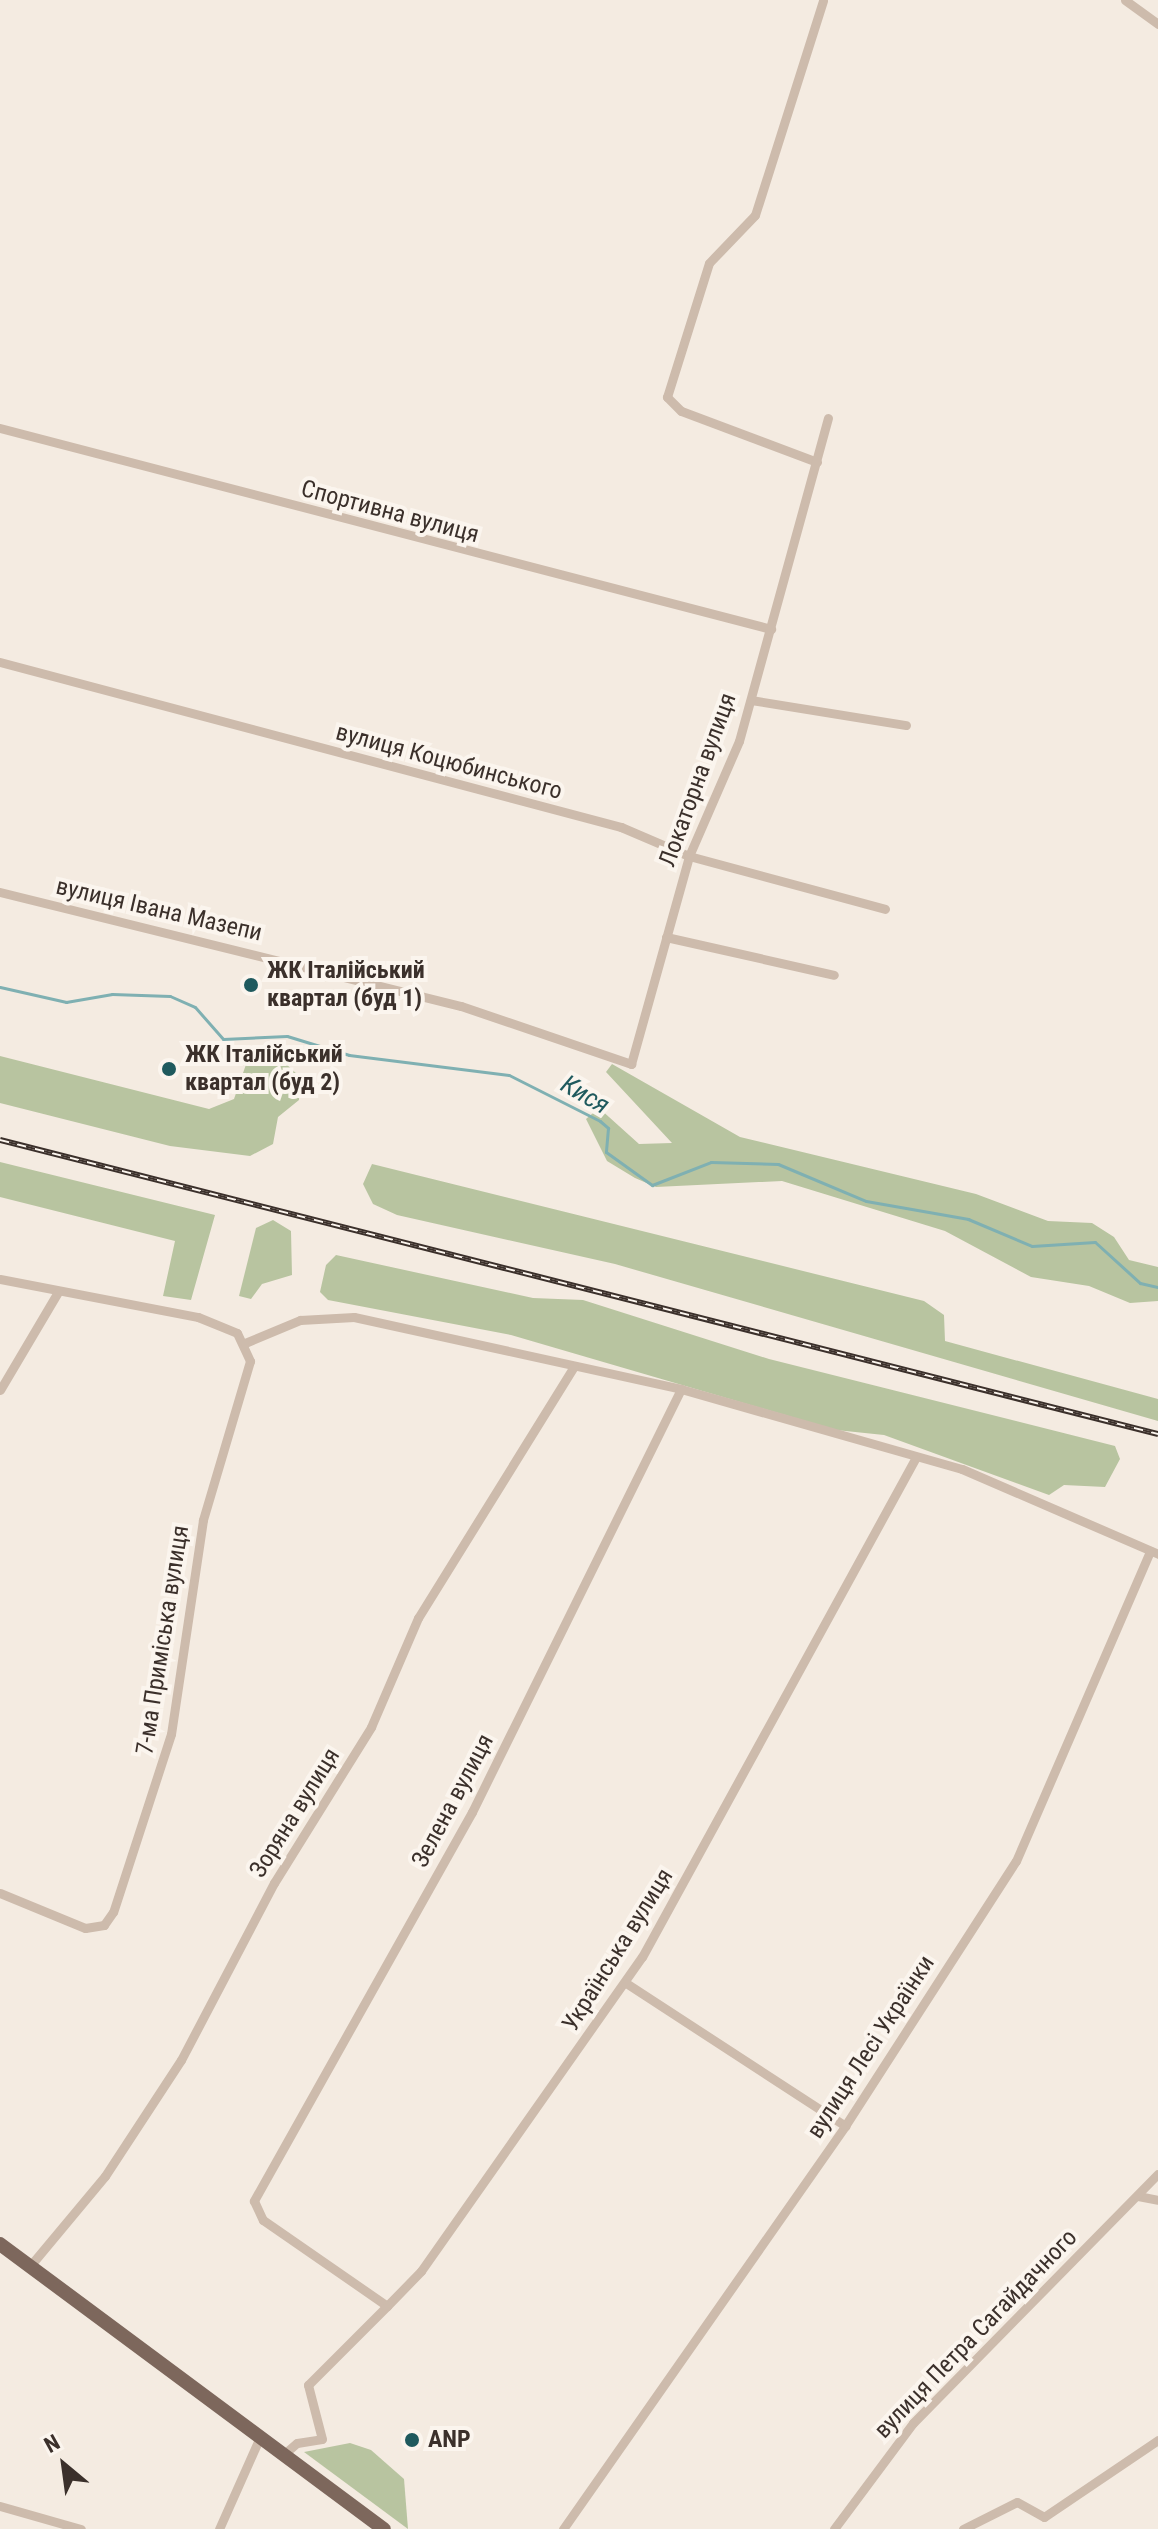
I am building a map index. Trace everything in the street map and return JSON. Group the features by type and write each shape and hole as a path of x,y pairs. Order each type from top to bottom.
{"main road":[{"path":"0,2245 384,2529"}],"street":[{"path":"817,462 681,411 667,397 709,263 755,215 823,0"},
{"path":"1125,0 1158,24"},
{"name":"Локаторна вулиця","path":"631,1064 689,856 751,700 828,418"},
{"name":"Спортивна вулиця","path":"0,428 771,629"},
{"name":"вулиця Коцюбинського","path":"0,662 621,827 689,856 885,909"},
{"path":"751,700 906,725"},
{"name":"вулиця Івана Мазепи","path":"0,892 461,1006 631,1064"},
{"path":"666,937 834,975"},
{"path":"0,1279 58,1292 171,1308 226,1327 245,1343 300,1320 348,1316 681,1389 832,1436 883,1442 915,1459 1042,1497 1154,1552"},
{"path":"0,1390 58,1292"},
{"name":"7-ма Приміська вулиця","path":"0,1893 85,1928 100,1927 113,1912 171,1734 203,1520 247,1385 245,1343"},
{"name":"Зоряна вулиця","path":"30,2266 105,2176 181,2060 274,1883 371,1727 418,1618 574,1366"},
{"name":"Зелена вулиця","path":"387,2306 265,2221 255,2197 472,1812 681,1389"},
{"name":"Українська вулиця","path":"283,2455 297,2443 322,2439 308,2385 421,2271 626,1983 915,1459"},
{"name":"вулиця Лесі Українки","path":"563,2529 845,2126 1028,1838 1154,1552"},
{"path":"626,1983 845,2126"},
{"name":"вулиця Петра Сагайдачного","path":"834,2529 913,2423 1158,2174"},
{"path":"1138,2196 1158,2200"},
{"path":"219,2529 260,2437"},
{"path":"963,2529 1017,2502 1044,2517 1158,2440"},
{"path":"0,2506 81,2529"}],"green space":[{"path":"268,1047 300,1077 299,1100 278,1117 273,1144 250,1156 170,1146 0,1103 0,1056 209,1109 234,1099 251,1050"},
{"path":"612,1064 740,1137 976,1194 1048,1221 1092,1223 1114,1237 1129,1260 1158,1267 1158,1301 1130,1303 1089,1286 1031,1277 945,1231 782,1181 656,1187 635,1178 607,1161 586,1119 599,1108 639,1144 672,1143 606,1072"},
{"path":"0,1162 215,1215 191,1300 163,1296 175,1241 0,1197"},
{"path":"372,1164 924,1301 944,1315 945,1341 1158,1399 1158,1421 615,1264 397,1215 373,1204 363,1184"},
{"path":"273,1220 291,1231 292,1275 262,1284 251,1299 239,1296 256,1228"},
{"path":"336,1255 533,1298 583,1300 769,1359 1115,1446 1120,1459 1105,1487 1064,1485 1049,1495 884,1435 836,1430 511,1335 328,1300 320,1292 326,1265"},
{"path":"350,2443 371,2450 404,2479 408,2529 304,2452"}],"waterway":[{"name":"Кися","path":"0,987 66,1002 112,994 170,996 195,1007 223,1039 287,1036 349,1055 509,1075 600,1121 608,1128 606,1152 652,1185 711,1162 778,1164 866,1201 968,1219 1032,1246 1095,1242 1140,1283 1158,1287"}],"railway":[{"path":"0,1140 1158,1434"}],"place":[{"name":"ЖК Італійський квартал (буд 1)","path":"251,985"},
{"name":"ЖК Італійський квартал (буд 2)","path":"169,1069"},
{"name":"ANP","path":"412,2440"}]}
